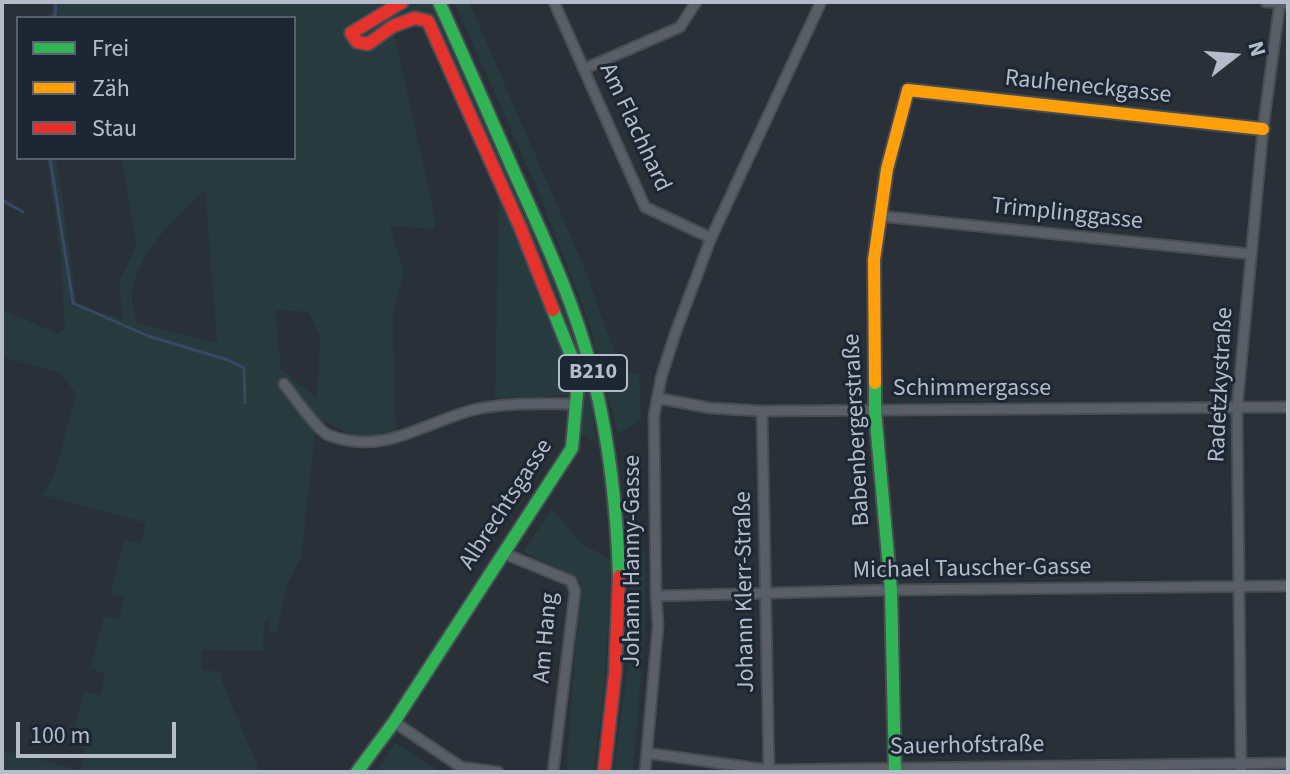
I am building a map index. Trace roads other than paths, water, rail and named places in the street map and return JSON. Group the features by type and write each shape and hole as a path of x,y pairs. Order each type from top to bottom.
{"street":[{"path":"402,2 351,33 357,42 368,44 393,26 415,18 428,21 550,299 573,360 578,382 576,404"},
{"name":"B210","path":"439,2 561,277 584,343 603,415 615,491 620,564 619,634 604,772"},
{"name":"Am Flachhard","path":"554,2 645,207 711,238"},
{"path":"584,69 680,27 696,2"},
{"path":"657,398 675,334 711,238 821,2"},
{"path":"1266,2 1282,3"},
{"name":"Radetzkystraße","path":"1240,767 1237,408 1263,129 1282,3"},
{"name":"Rauheneckgasse","path":"908,90 1263,129"},
{"name":"Babenbergerstraße","path":"895,770 891,590 875,411 874,260 887,169 908,90"},
{"name":"Trimplinggasse","path":"879,216 1251,254"},
{"name":"Albrechtsgasse","path":"284,384 325,434 355,441 403,437 474,410 517,403 576,404 572,448 394,722 357,772"},
{"name":"Schimmergasse","path":"657,398 710,408 762,411 1288,407"},
{"name":"Johann Hanny-Gasse","path":"645,772 658,625 654,416 657,398"},
{"name":"Johann Klerr-Straße","path":"762,411 769,771"},
{"name":"Am Hang","path":"503,553 571,581 575,591 553,772"},
{"name":"Michael Tauscher-Gasse","path":"656,596 1288,586"},
{"path":"394,722 461,767 498,772"},
{"name":"Sauerhofstraße","path":"647,753 769,771 1240,767 1288,763"}],"waterway":[{"path":"54,16 56,2"},
{"path":"50,160 73,303 148,336 228,360 244,368 245,403"},
{"path":"2,200 23,212"}]}
